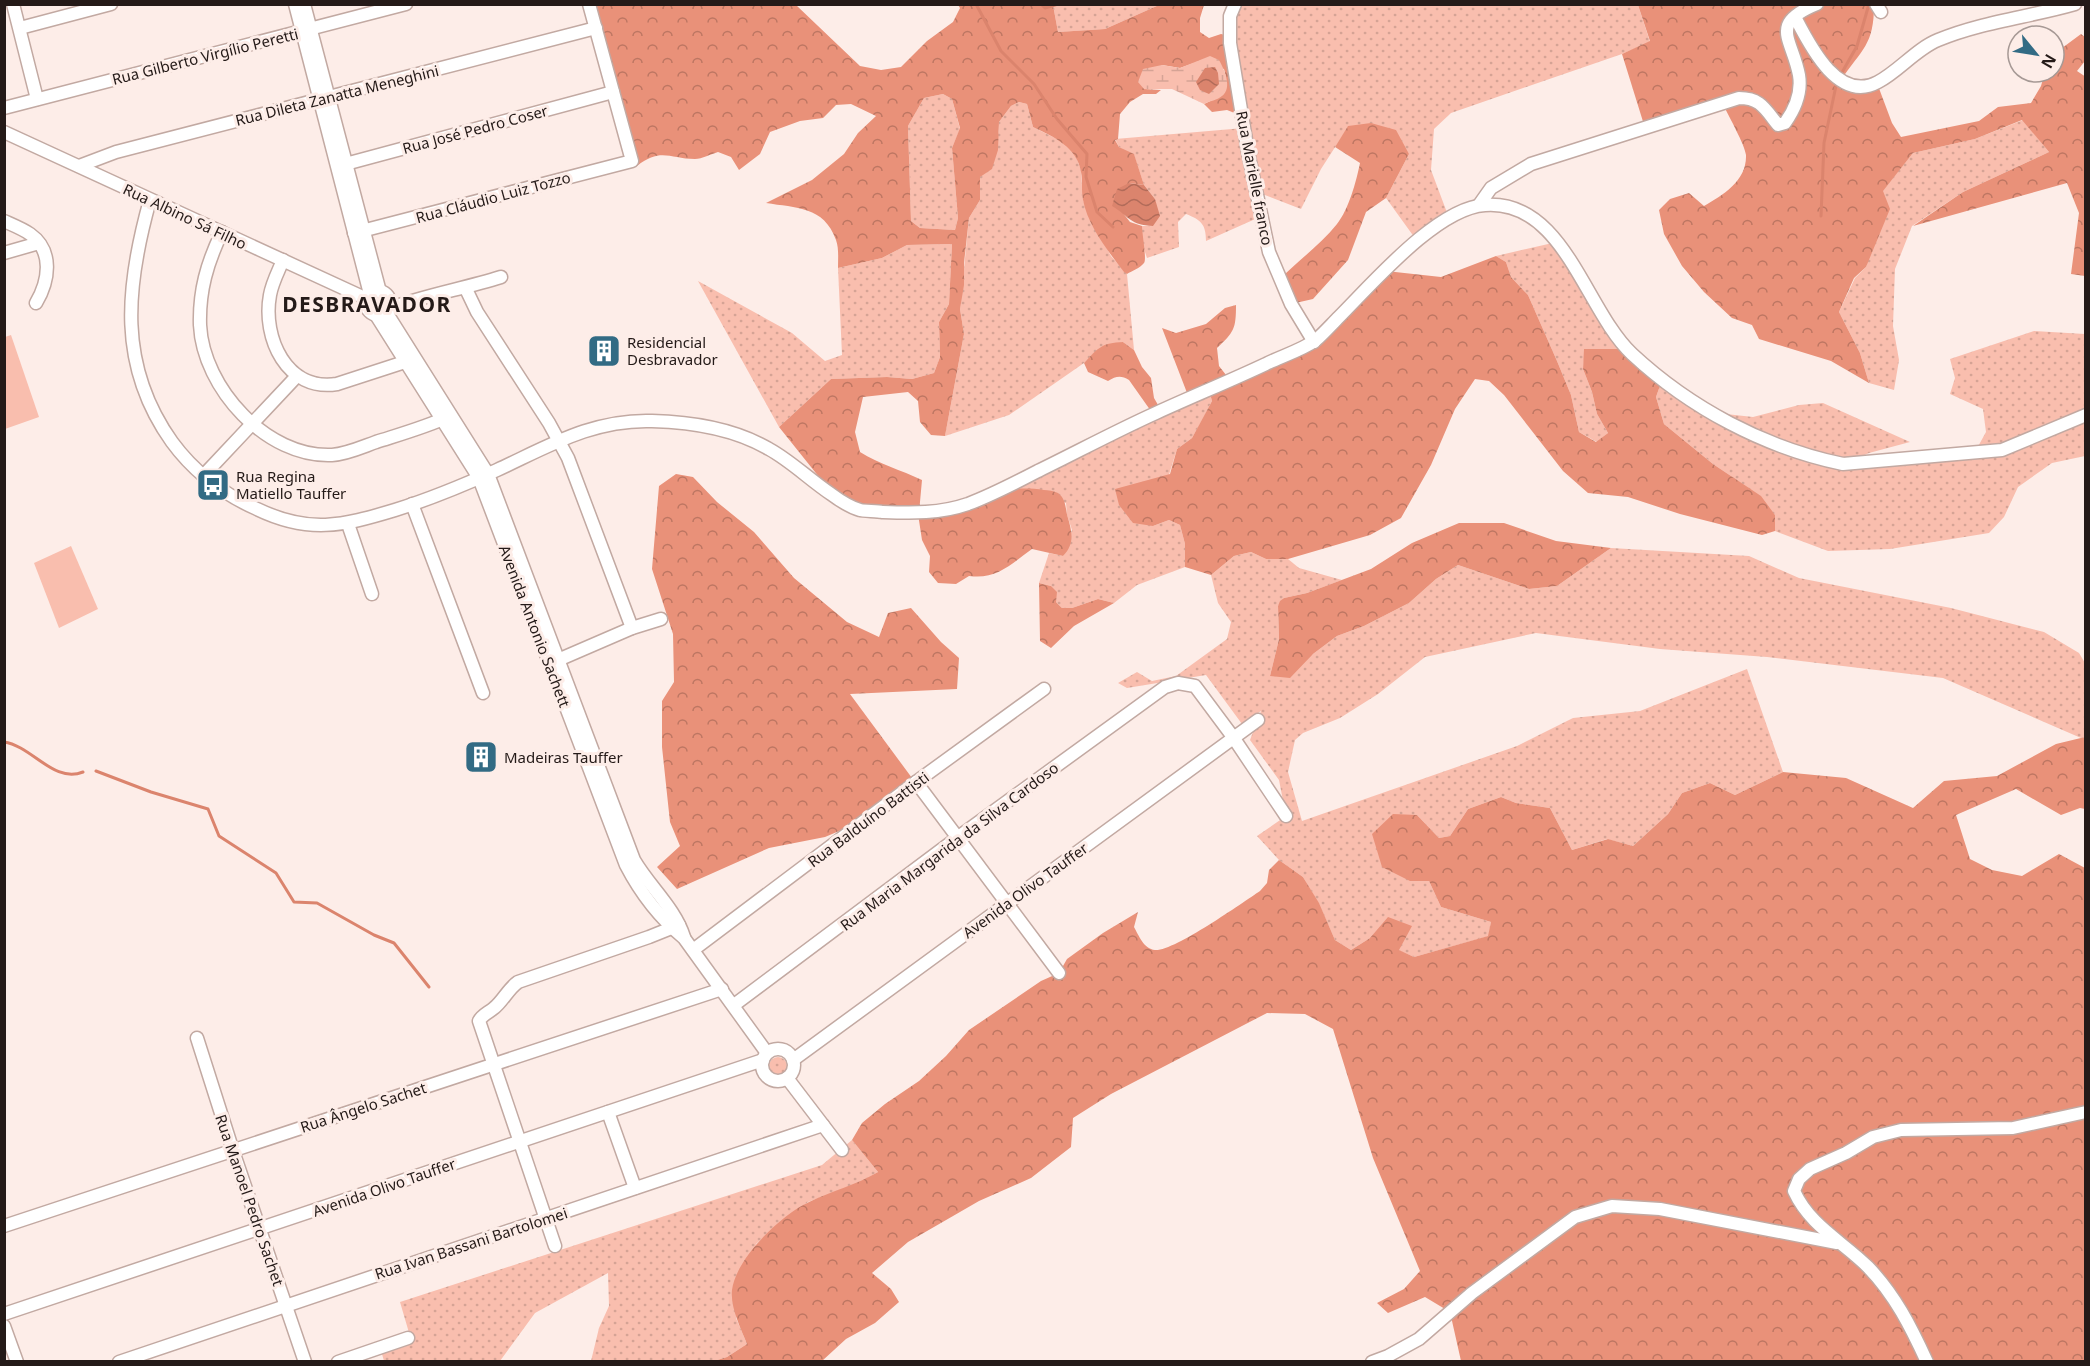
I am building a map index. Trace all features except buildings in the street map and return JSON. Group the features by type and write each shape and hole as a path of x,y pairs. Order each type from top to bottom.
{"street":[{"path":"13,4 37,99"},
{"path":"20,28 111,4"},
{"path":"295,4 306,30 376,295 390,303 383,312"},
{"path":"304,4 306,30"},
{"name":"Rua Gilberto Virgílio Peretti","path":"4,108 406,4"},
{"path":"589,4 613,92"},
{"name":"Rua Marielle franco","path":"1235,4 1230,16 1230,43 1247,144 1269,252 1291,304 1314,342"},
{"path":"1479,205 1491,188 1531,164 1739,98 1751,98 1760,103 1778,125 1785,123 1794,110 1799,76 1785,32 1788,23 1817,4"},
{"path":"1795,17 1815,54 1839,79 1861,86 1877,83 1934,41 1956,33 2075,4"},
{"name":"Rua Dileta Zanatta Meneghini","path":"79,166 116,152 596,28"},
{"name":"Rua Cláudio Luiz Tozzo","path":"359,232 632,161 613,92"},
{"name":"Rua José Pedro Coser","path":"342,165 613,92"},
{"name":"Rua Albino Sá Filho","path":"4,132 283,260 376,295 411,301"},
{"path":"150,200 135,267 130,302 131,335 143,388 158,421 177,448 213,485 269,515 304,525 348,524 412,504 483,476 559,440 600,425 643,421 680,422 725,431 767,447 835,497 861,511 940,513 1002,489 1153,414 1314,342 1417,241 1449,218 1479,205 1504,205 1524,213 1549,231 1570,260 1604,319 1626,349 1662,380 1708,412 1768,441 1820,459 1844,464 2002,450 2085,415"},
{"path":"4,221 30,233 44,250 47,270 46,284 36,303"},
{"path":"222,232 212,254 202,287 201,328 215,375 228,397 252,424 274,440 315,453 333,455 446,418"},
{"path":"4,253 39,243"},
{"path":"283,260 270,296 269,326 273,343 297,376 324,386 337,384 411,360"},
{"name":"Rua Albino Sá Filho","path":"383,312 411,301 466,289 501,277"},
{"path":"466,289 477,312 559,440 568,458 632,628"},
{"name":"Avenida Antonio Sachett","path":"376,295 367,308 372,314 383,312 483,476 609,808 634,860 684,938 734,1005 765,1057"},
{"path":"203,476 297,376"},
{"path":"412,504 483,693"},
{"path":"348,524 372,594"},
{"path":"553,662 632,628 661,619"},
{"name":"Rua Maria Margarida da Silva Cardoso","path":"734,1005 957,838 1165,687 1178,683 1195,686 1233,737"},
{"name":"Rua Balduíno Battisti","path":"693,950 1044,689"},
{"name":"Avenida Olivo Tauffer","path":"793,1060 1258,720"},
{"path":"1233,737 1286,816"},
{"path":"916,782 1059,973"},
{"path":"555,1246 479,1021 518,982 676,926"},
{"name":"Rua Ângelo Sachet","path":"4,1226 722,988"},
{"name":"Rua Manoel Pedro Sachet","path":"197,1038 305,1362"},
{"path":"779,1049 785,1051 793,1060 793,1070 787,1078 774,1081 764,1073 765,1057 779,1049"},
{"name":"Avenida Olivo Tauffer","path":"4,1314 520,1142 765,1057"},
{"path":"787,1078 842,1150"},
{"path":"608,1112 635,1188"},
{"path":"1927,1362 1910,1325 1892,1294 1866,1266 1838,1244 1802,1208 1794,1191 1799,1179 1810,1169 1846,1153 1873,1137 1901,1130 2013,1128 2085,1112"},
{"name":"Rua Ivan Bassani Bartolomei","path":"119,1362 823,1125"},
{"path":"1372,1362 1419,1339 1472,1293 1575,1216 1612,1206 1660,1209 1838,1244"},
{"path":"4,1326 17,1362"},
{"path":"338,1362 408,1338"}],"green space":[{"path":"592,5 796,5 860,66 881,70 901,67 927,41 953,22 960,8 958,5 1053,5 1058,32 1105,29 1159,5 1204,5 1200,18 1200,32 1209,38 1221,34 1230,36 1242,116 1227,110 1212,112 1204,104 1224,92 1226,83 1224,69 1194,63 1180,68 1162,65 1144,89 1161,90 1156,94 1143,94 1130,102 1120,114 1118,139 1115,140 1119,147 1134,154 1144,185 1129,183 1123,213 1130,222 1142,226 1145,252 1144,263 1127,274 1105,247 1089,219 1083,200 1079,163 1070,149 1033,127 1027,104 1019,102 1011,106 999,122 998,150 992,169 980,177 980,200 969,218 960,309 964,334 945,436 931,435 920,422 918,401 908,392 863,397 855,432 860,452 922,480 919,513 980,495 1012,489 1051,491 1058,493 1063,499 1072,538 1063,556 1032,549 1003,570 987,576 969,576 956,584 938,583 929,572 930,556 922,540 918,514 861,511 835,497 779,427 831,379 887,377 912,379 934,373 940,357 939,322 949,304 952,244 907,245 882,258 838,268 837,243 831,229 824,221 808,211 766,203 812,180 844,154 858,133 876,116 851,104 836,105 823,118 800,121 770,132 760,154 739,170 731,157 718,152 695,159 659,155 637,166","holes":["943,94 952,99 960,128 952,148 958,218 955,230 920,228 911,221 908,126 924,98"]},
{"path":"1053,5 1159,5 1105,29 1058,32"},
{"path":"1235,5 1638,5 1650,42 1622,54 1451,113 1434,129 1431,170 1449,218 1417,241 1386,198 1409,154 1348,127 1321,169 1301,209 1257,192 1262,216 1206,241 1202,223 1186,214 1178,222 1179,247 1147,258 1142,243 1142,226 1153,226 1155,199 1144,185 1134,155 1119,147 1115,139 1244,128 1230,43"},
{"path":"1638,5 1874,5 1869,38 1841,80 1877,83 1892,123 1901,137 1979,121 1998,107 2031,103 2042,84 2066,84 2066,45 2081,34 2085,37 2085,61 2077,71 2086,77 2085,276 2071,274 2079,213 2067,183 1913,226 1963,192 2049,152 2022,120 1975,139 1913,153 1883,191 1890,209 1866,267 1854,278 1839,312 1860,353 1869,383 1831,361 1759,339 1752,325 1732,318 1704,292 1682,266 1664,234 1659,210 1670,199 1689,193 1704,206 1726,192 1738,180 1743,172 1746,155 1740,137 1723,104 1645,128 1622,54 1650,41"},
{"path":"1210,56 1219,60 1225,73 1227,88 1220,97 1204,104 1172,89 1144,89 1138,82 1143,69 1162,65 1180,68"},
{"path":"943,94 952,99 960,129 952,148 958,218 955,230 920,228 911,221 908,126 924,98"},
{"path":"1019,102 1027,104 1033,127 1065,143 1075,154 1081,170 1083,200 1089,216 1111,256 1127,274 1134,350 1123,342 1094,353 1084,363 1009,415 945,436 964,334 960,309 969,218 980,200 980,177 999,132 999,122 1011,106"},
{"path":"2023,120 2049,152 1963,192 1912,226 1895,269 1893,326 1899,360 1894,390 1869,383 1860,353 1839,312 1855,278 1866,267 1882,191 1913,153 1975,139"},
{"path":"1371,123 1396,130 1409,154 1386,198 1366,212 1348,260 1313,299 1291,304 1280,279 1337,224 1345,211 1354,187 1360,163 1335,147 1348,126"},
{"path":"1557,242 1626,349 1585,349 1583,369 1597,414 1608,433 1597,442 1579,432 1571,395 1528,295 1511,277 1506,262 1496,256"},
{"path":"952,244 949,304 939,322 940,357 934,373 912,379 887,377 831,379 779,427 698,281 792,333 825,361 842,355 838,268 882,258 907,245"},
{"path":"1496,256 1506,262 1511,277 1528,295 1571,395 1579,432 1596,442 1608,433 1597,414 1583,369 1584,349 1626,349 1662,380 1656,397 1664,424 1713,464 1761,496 1775,515 1775,531 1762,535 1680,514 1628,497 1588,493 1563,471 1504,395 1489,381 1475,379 1455,409 1431,465 1401,518 1370,535 1288,559 1266,559 1251,552 1234,556 1211,575 1185,567 1185,544 1180,525 1169,520 1153,526 1133,523 1119,505 1115,489 1170,474 1177,449 1192,438 1212,401 1209,390 1189,398 1162,328 1176,333 1206,324 1225,308 1236,305 1233,330 1217,348 1219,366 1230,380 1314,342 1386,271 1441,277"},
{"path":"2034,331 2085,334 2085,456 2052,463 2018,487 2004,517 1989,533 1890,549 1828,551 1775,531 1775,515 1731,476 1664,424 1656,397 1662,380 1708,412 1753,417 1799,405 1823,403 1910,442 1869,453 1846,463 1975,452 1986,432 1983,409 1950,394 1955,378 1950,359"},
{"path":"11,335 39,417 5,429 5,337"},
{"path":"1123,342 1134,350 1142,367 1151,378 1154,398 1161,410 1153,414 1129,380 1118,377 1108,381 1088,372 1084,363 1101,347 1110,343"},
{"path":"1209,389 1212,401 1192,438 1177,449 1153,526 1169,520 1180,525 1185,544 1185,567 1137,585 1114,603 1098,599 1072,608 1062,608 1056,602 1051,586 1039,583 1049,553 1063,556 1072,530 1066,503 1002,489"},
{"path":"676,474 693,477 717,502 754,532 794,578 847,622 879,637 888,613 911,608 941,642 959,658 957,689 850,694 912,778 844,829 825,837 769,848 677,889 657,867 680,846 670,822 662,747 662,701 674,682 673,634 652,569 659,486"},
{"path":"1459,523 1504,523 1556,541 1611,548 1557,586 1529,589 1458,565 1436,579 1409,603 1364,626 1337,636 1313,654 1290,678 1270,676 1279,639 1278,606 1280,601 1371,569 1412,543"},
{"path":"71,546 98,609 59,628 34,563"},
{"path":"1611,548 1749,556 1799,578 1951,608 2044,632 2079,653 2085,663 2085,737 2081,738 1943,678 1767,657 1660,649 1536,633 1425,657 1378,694 1340,718 1303,733 1295,740 1288,772 1302,821 1517,746 1573,718 1640,711 1747,669 1783,772 1735,795 1710,783 1682,793 1668,814 1633,846 1607,839 1572,850 1550,808 1516,803 1501,797 1468,809 1450,836 1439,838 1417,815 1410,881 1429,881 1441,907 1491,922 1489,936 1414,957 1370,938 1351,950 1335,940 1319,904 1303,877 1279,860 1257,836 1286,816 1279,780 1250,740 1261,711 1242,724 1206,675 1127,688 1118,683 1137,672 1152,681 1176,676 1227,639 1231,622 1218,603 1211,575 1234,556 1251,552 1266,559 1288,559 1299,568 1342,580 1307,593 1284,598 1278,606 1279,639 1270,676 1313,654 1337,636 1364,626 1409,603 1436,579 1458,565 1529,589 1557,586"},
{"path":"1039,583 1051,586 1057,592 1056,602 1062,608 1072,608 1098,599 1114,603 1074,626 1051,648 1040,641"},
{"path":"2085,737 2085,809 2080,808 2061,815 2016,789 1956,815 1970,859 1992,870 2022,876 2059,854 2085,868 2085,1361 1461,1361 1450,1312 1425,1297 1388,1313 1377,1303 1404,1289 1420,1271 1373,1158 1333,1029 1305,1014 1267,1013 1111,1094 1073,1118 1071,1147 1031,1178 979,1201 908,1242 872,1273 891,1289 899,1302 875,1323 846,1339 822,1361 711,1362 727,1357 747,1344 734,1311 732,1290 742,1265 762,1239 773,1227 798,1208 878,1172 852,1140 862,1123 919,1081 969,1030 1041,981 1059,973 1067,959 1103,933 1138,912 1134,927 1142,942 1151,949 1164,949 1208,926 1260,891 1267,883 1269,870 1279,860 1303,877 1319,903 1335,940 1351,950 1370,938 1388,917 1412,926 1399,950 1414,957 1488,936 1491,922 1441,907 1429,881 1410,881 1382,867 1372,834 1393,814 1417,815 1439,838 1450,836 1468,809 1501,797 1516,803 1550,808 1572,850 1608,839 1633,846 1668,814 1682,793 1710,783 1735,795 1783,772 1846,778 1913,808 1944,781 1997,776 2056,744"},
{"path":"778,1057 784,1060 787,1066 784,1072 778,1075 772,1072 769,1066 772,1060"},
{"path":"852,1140 878,1172 861,1182 808,1202 756,1244 736,1318 747,1344 727,1357 711,1362 591,1361 599,1328 609,1306 608,1273 535,1313 500,1361 384,1361 382,1354 412,1343 400,1302 822,1165"}],"water":[{"path":"1215,67 1219,84 1209,94 1200,90 1196,82 1205,68"},
{"path":"1129,183 1144,185 1155,199 1160,216 1153,226 1135,222 1112,206 1117,189"}],"waterway":[{"path":"976,4 1001,51 1034,84 1057,119 1087,154 1086,177 1097,212 1113,227"},
{"path":"1041,4 1045,8 1058,4"},
{"path":"1840,76 1857,46 1869,4"},
{"path":"1821,216 1824,143 1837,81"},
{"path":"4,742 24,750 62,773 83,772"},
{"path":"96,771 151,792 208,809 219,836 276,873 294,902 317,903 374,935 394,943 429,987"}],"place":[{"name":"Residencial Desbravador","path":"604,351"},
{"name":"Rua Regina Matiello Tauffer","path":"213,485"},
{"name":"Madeiras Tauffer","path":"481,757"}],"district":[{"name":"DESBRAVADOR","path":"367,304"}]}
